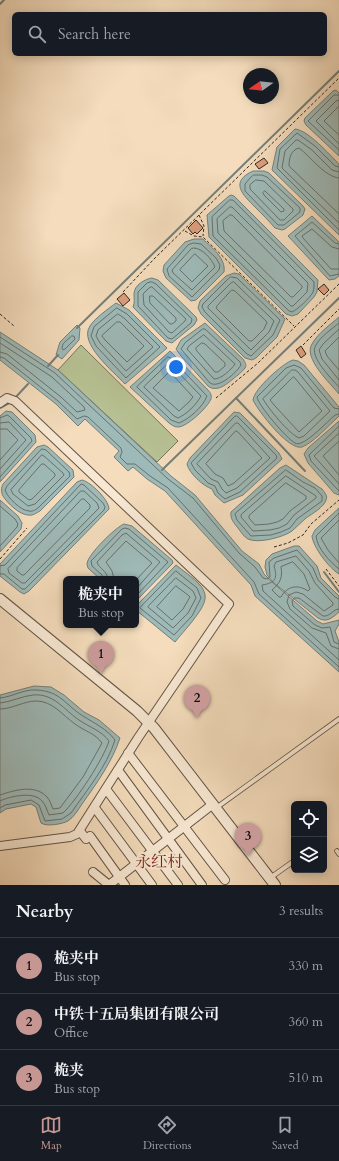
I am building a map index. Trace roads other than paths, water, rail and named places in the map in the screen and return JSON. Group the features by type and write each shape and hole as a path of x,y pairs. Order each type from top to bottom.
{"street":[{"path":"0,403 7,398 15,401 229,604 128,753 78,834 0,846"},
{"path":"0,599 137,711 149,723 272,881"},
{"path":"128,753 225,880"},
{"path":"118,770 202,885"},
{"path":"106,789 178,885"},
{"path":"96,885 93,872 109,885 215,806"},
{"path":"95,808 152,885"},
{"path":"80,831 86,839 90,836 125,885"}],"lane":[{"path":"215,806 339,719"},
{"path":"272,881 291,864"}],"water":[{"path":"336,90 339,93 339,156 306,125 304,121 305,118 333,91"},
{"path":"295,129 300,130 312,138 339,164 339,235 272,170 277,147"},
{"path":"253,171 264,171 269,173 303,206 305,209 303,215 285,229 282,230 275,228 246,198 240,189 242,180 246,175"},
{"path":"231,195 234,196 318,280 317,292 298,314 292,316 286,314 209,237 207,215"},
{"path":"312,216 339,242 339,276 335,279 329,280 288,236"},
{"path":"194,239 203,239 214,250 223,262 224,272 196,300 191,301 166,278 163,271 164,265 185,242"},
{"path":"234,273 239,274 285,319 277,337 256,358 252,360 245,358 201,314 198,308 200,301 226,276"},
{"path":"152,278 158,280 196,317 197,320 194,325 172,343 166,341 133,307 134,291 143,281"},
{"path":"116,303 129,310 167,348 125,384 106,365 93,349 89,341 88,333 90,326 95,320"},
{"path":"339,317 339,394 314,363 310,350 317,336"},
{"path":"205,323 243,359 246,365 244,370 220,388 212,388 208,386 176,349 181,340"},
{"path":"77,325 80,328 79,340 62,359 56,355 60,342"},
{"path":"0,332 58,370 171,476 195,495 242,551 259,564 264,574 317,621 323,624 339,620 339,624 335,631 339,642 339,672 255,596 251,585 165,491 133,467 128,471 114,457 119,451 85,419 78,426 56,404 0,360"},
{"path":"170,351 211,394 211,399 206,407 197,416 187,424 178,427 169,423 130,387"},
{"path":"293,360 304,365 339,407 339,416 316,438 302,447 296,447 282,437 267,421 253,400 263,383 288,362"},
{"path":"6,411 12,412 35,435 36,442 0,482 0,416"},
{"path":"234,412 240,413 279,453 282,459 243,495 224,503 215,495 212,489 197,479 188,468 187,464 190,458"},
{"path":"339,421 339,495 334,493 308,463 304,454 308,448"},
{"path":"44,445 73,470 74,477 40,511 31,515 25,514 18,511 7,502 2,494 2,487 3,484 37,447"},
{"path":"286,465 322,489 327,499 325,503 288,533 258,541 248,539 234,523 231,517 231,512 280,468"},
{"path":"82,480 90,484 103,496 109,509 29,591 24,594 20,592 0,576 0,564 77,482"},
{"path":"0,500 18,516 22,523 21,529 0,552"},
{"path":"339,508 339,574 322,557 315,546 312,536 315,530"},
{"path":"124,524 132,526 172,560 173,563 139,598 139,576 97,576 88,568 88,560 92,554 102,542"},
{"path":"294,546 299,546 317,566 321,578 339,596 339,612 327,620 318,618 274,583 267,575 265,567 266,560 272,554"},
{"path":"176,565 200,585 204,591 205,597 204,604 197,615 175,642 139,612 139,603"},
{"path":"34,686 51,687 64,695 84,712 99,720 120,738 104,772 72,818 58,824 47,825 41,823 36,807 31,804 6,809 0,813 0,695"}],"waterway":[{"path":"0,4 4,0"},
{"path":"77,328 339,71"},
{"path":"162,470 339,298"},
{"path":"48,366 58,355"},
{"path":"14,399 28,384"},
{"path":"236,398 305,471"},
{"path":"0,408 11,402"},
{"path":"324,572 339,592"}],"place":[{"name":"桅夹中","path":"101,674"},
{"name":"中铁十五局集团有限公司","path":"197,718"},
{"name":"桅夹","path":"248,856"}],"district":[{"name":"永红村","path":"159,862"}]}
